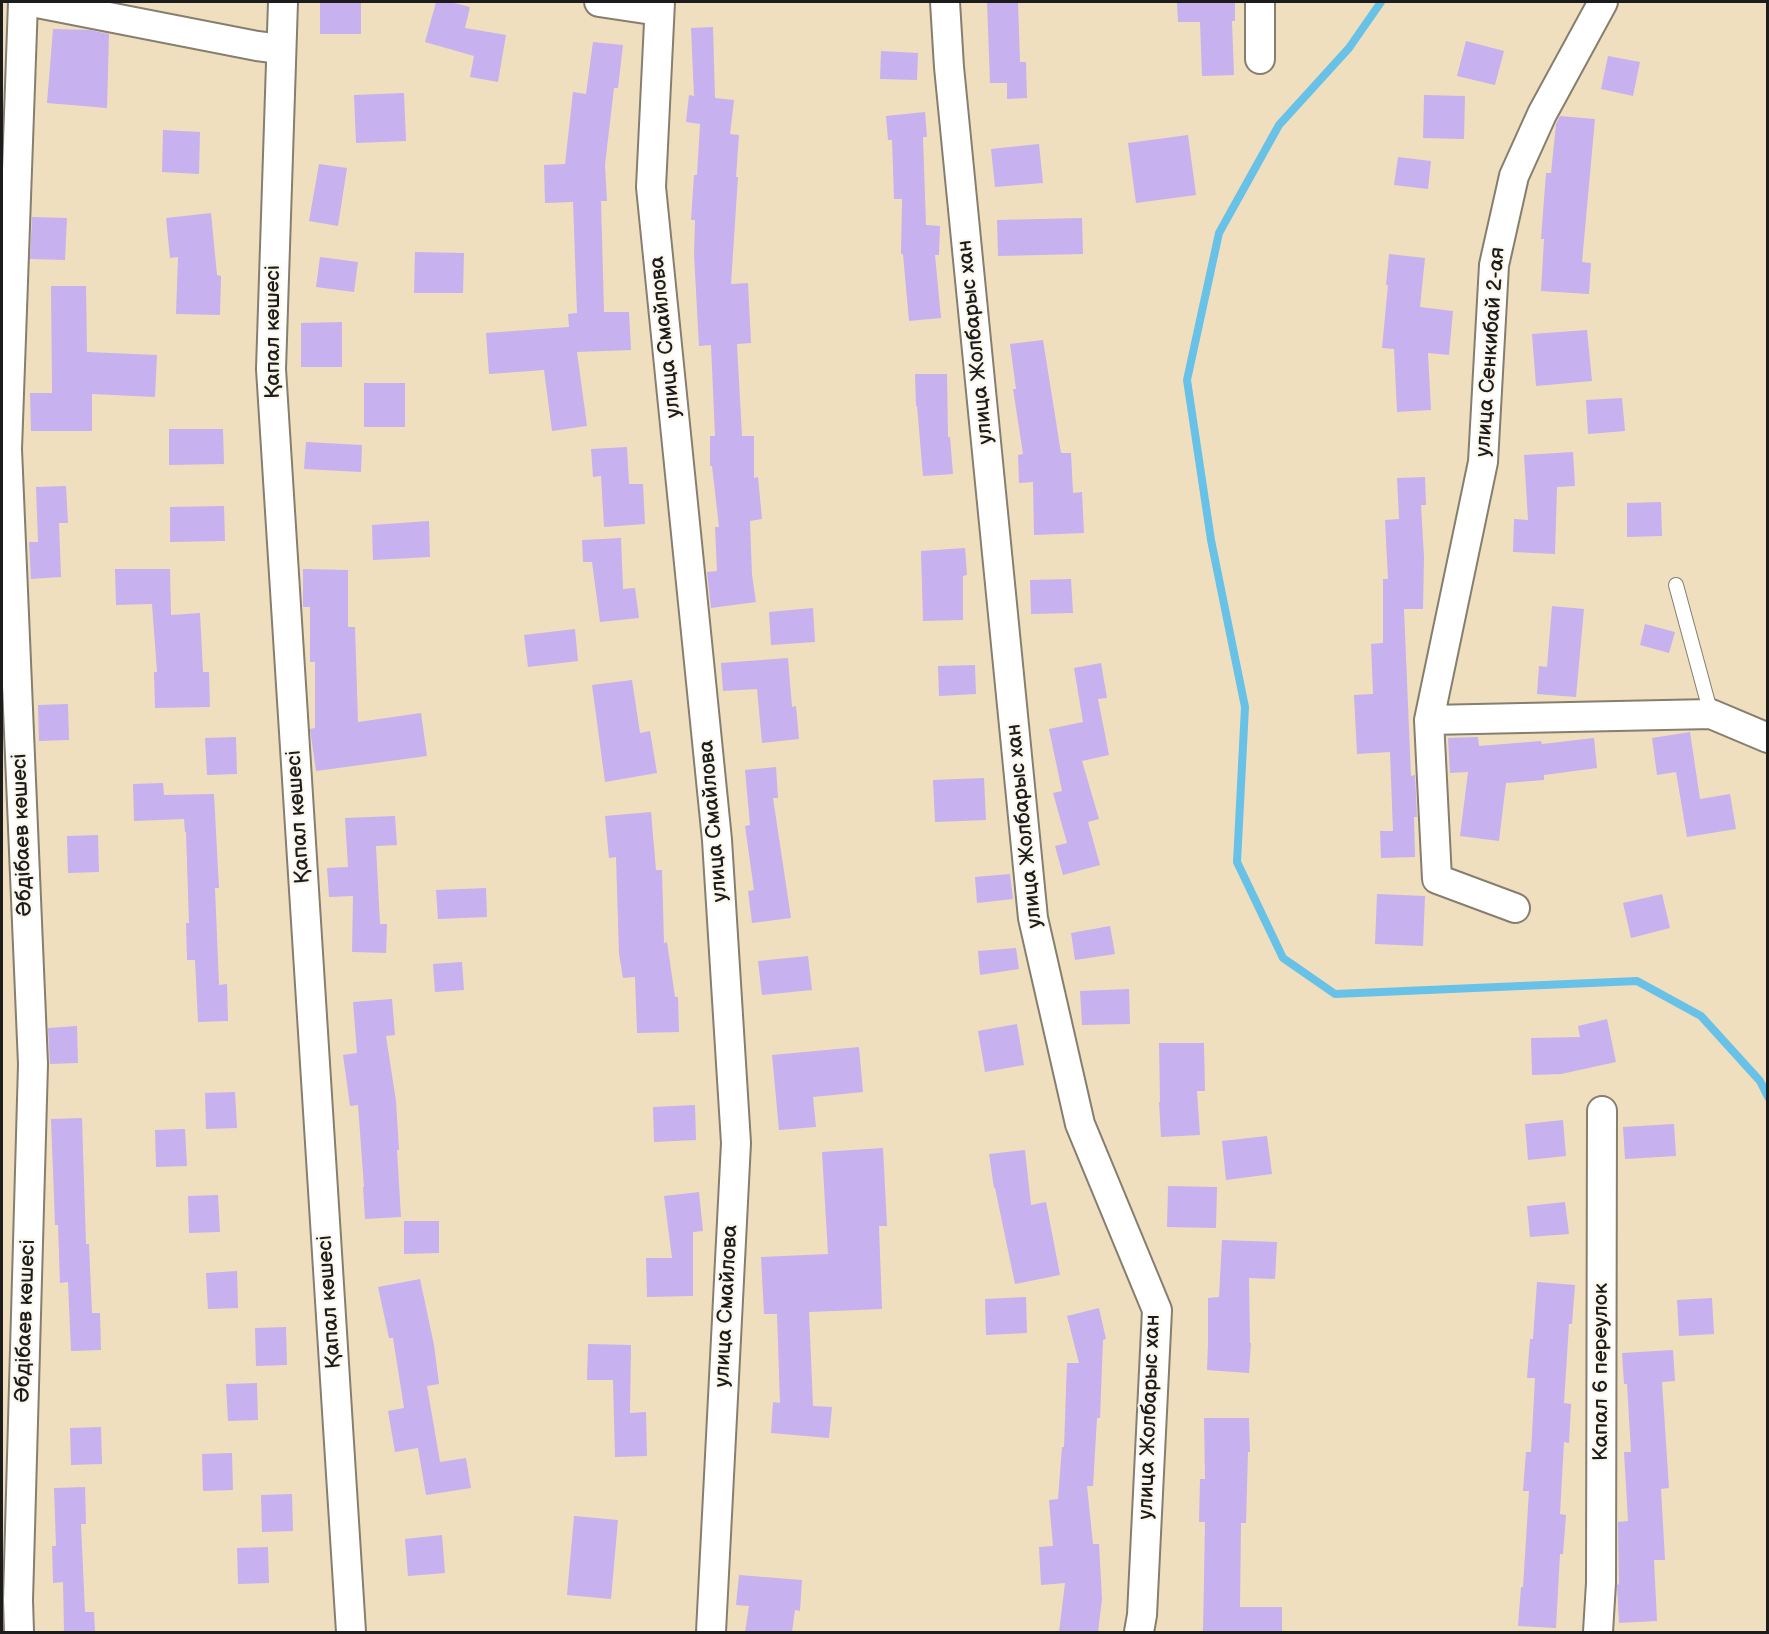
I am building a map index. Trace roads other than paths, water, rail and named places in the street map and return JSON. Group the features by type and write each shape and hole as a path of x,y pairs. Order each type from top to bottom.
{"street":[{"name":"Әбдібаев көшесі","path":"19,1632 10,1599 33,1064 7,449 23,2"},
{"path":"32,2 281,49"},
{"name":"Қапал көшесі","path":"283,2 271,369 351,1632"},
{"name":"улица Смайлова","path":"599,2 660,6 651,188 717,840 735,1143 711,1632"},
{"name":"улица Жолбарыс хан","path":"945,2 951,91 1033,918 1080,1124 1157,1310 1142,1615 1139,1632"},
{"path":"1260,2 1260,59"},
{"name":"улица Сенкибай 2-ая","path":"1515,908 1437,879 1429,720 1483,462 1494,265 1514,176 1542,114 1603,2"},
{"path":"1429,720 1711,714 1767,738"},
{"name":"Капал 6 переулок","path":"1598,1632 1601,1583 1602,1111"}],"lane":[{"path":"1677,585 1711,714"}],"waterway":[{"path":"1381,2 1349,48 1279,125 1219,233 1187,380 1211,540 1245,707 1237,862 1283,958 1335,994 1637,981 1701,1016 1760,1081 1768,1097"}]}
